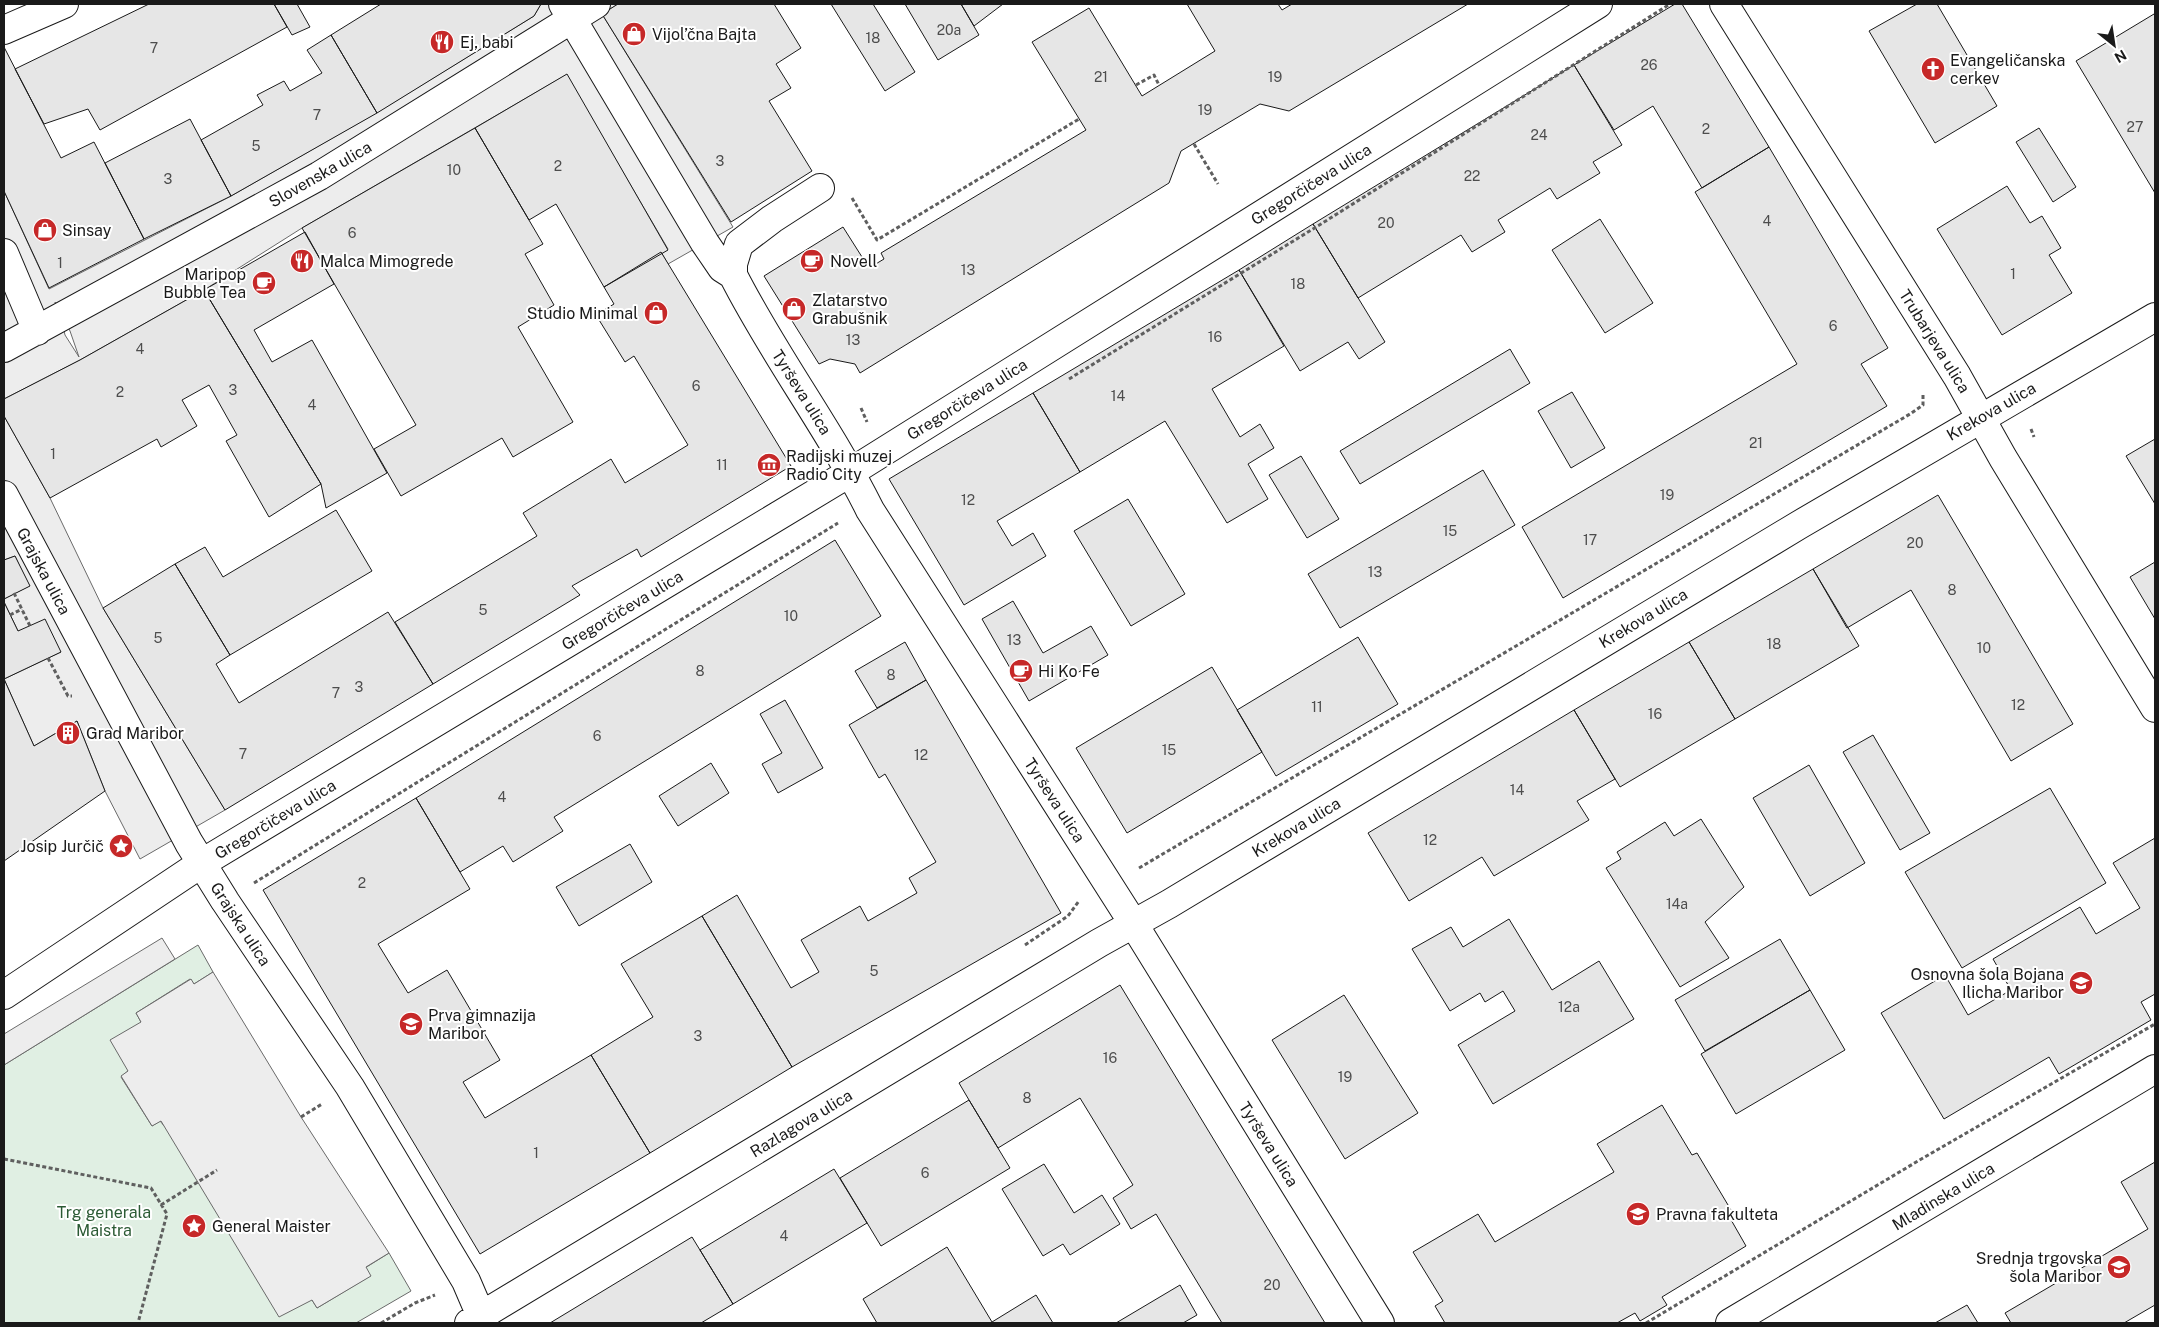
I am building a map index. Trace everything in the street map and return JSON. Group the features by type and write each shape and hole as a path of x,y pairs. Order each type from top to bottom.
{"street":[{"path":"4,30 64,4"},
{"name":"Slovenska ulica","path":"4,348 319,176 567,11 596,4"},
{"name":"Gregorčičeva ulica","path":"202,863 851,472 1598,4"},
{"name":"Trubarjeva ulica","path":"1724,4 1981,417 2003,458 2155,708"},
{"name":"Tyrševa ulica","path":"567,11 705,243 722,268 733,275 792,378 851,472 870,510 1133,923 1380,1323"},
{"path":"733,275 733,264 740,244 772,219 820,188"},
{"path":"4,253 37,331"},
{"name":"Krekova ulica","path":"1133,923 1169,904 1981,417 2155,317"},
{"name":"Grajska ulica","path":"4,495 114,703 202,863 350,1087 466,1281 477,1321"},
{"path":"4,995 202,863"},
{"name":"Razlagova ulica","path":"477,1321 1133,923"},
{"name":"Mladinska ulica","path":"1730,1323 2155,1069"}],"path":[{"path":"1136,85 1154,75 1160,85"},
{"path":"820,188 849,192 877,240 1079,119"},
{"path":"1194,144 1218,184"},
{"path":"1144,863 1910,414 1923,405 1923,395"},
{"path":"14,594 30,626"},
{"path":"10,615 22,609"},
{"path":"1646,1323 1923,1158 2155,1024"},
{"path":"4,1159 151,1188 167,1214 138,1323"},
{"path":"161,1205 217,1170"},
{"path":"381,1323 415,1303 466,1281"}],"green space":[{"name":"Trg generala Maistra","path":"198,945 213,972 194,984 190,979 136,1013 141,1022 128,1071 121,1077 152,1126 160,1121 317,1308 370,1276 365,1268 389,1253 411,1291 356,1323 4,1323 4,1065"}],"shaded area":[{"path":"541,4 618,4 602,14 733,227 668,264 661,252 668,249 566,75 302,228 204,290 80,360 4,399 4,191 49,289 231,196 376,113 534,16","holes":["55,302 70,331 79,357 65,335"]},
{"path":"4,416 50,498 103,608 225,810 140,859 105,791 77,721 34,746 4,679 61,652 18,631 4,602 4,599 29,586 15,556 4,560"},
{"path":"162,938 175,959 4,1065 4,1034"},
{"path":"213,972 301,1117 389,1253 366,1267 371,1276 317,1308 312,1300 279,1317 161,1121 152,1126 121,1076 128,1071 110,1040 141,1022 136,1013 191,979 194,984"}],"building":[{"path":"149,4 274,4 287,27 100,130 88,109 44,124 15,69"},
{"path":"274,4 297,4 310,27 292,35"},
{"path":"381,4 541,4 534,16 377,113 331,35"},
{"path":"618,4 774,4 801,48 776,64 791,88 769,101 812,171 731,222 602,14"},
{"path":"831,4 873,4 915,72 885,91"},
{"path":"905,4 961,4 979,35 938,60"},
{"path":"961,4 1003,4 974,26"},
{"path":"1187,4 1278,4 1282,10 1292,4 1468,4 1289,111 1260,104 1181,151 1169,183 860,373 855,364 830,359 819,364 764,276 843,227 869,268 884,259 881,253 1086,130 1032,42 1089,8 1142,96 1215,51"},
{"path":"1675,4 1682,4 1769,147 1702,188 1653,106 1614,130 1574,65"},
{"name":"Evangeličanska cerkev","path":"1917,4 1937,4 1997,106 1935,143 1869,31"},
{"path":"2154,14 2155,16 2155,193 2076,61"},
{"path":"331,35 377,113 231,196 201,140 263,105 257,95 284,81 290,91 322,73 307,50"},
{"path":"4,47 61,158 94,142 144,239 49,288 4,191"},
{"path":"1574,65 1622,145 1593,162 1600,173 1557,199 1550,188 1498,220 1505,232 1472,252 1461,235 1358,298 1313,224"},
{"path":"567,74 668,250 604,287 556,204 529,220 475,128"},
{"path":"190,119 231,196 144,239 105,163"},
{"path":"475,128 543,244 525,254 554,305 518,327 573,422 513,457 502,438 401,496 374,449 416,425 302,228"},
{"path":"2039,128 2076,187 2053,202 2016,142"},
{"path":"1769,147 1888,348 1861,364 1887,406 1563,598 1522,527 1797,364 1695,192"},
{"path":"2007,186 2030,223 2042,216 2061,248 2049,255 2072,293 2002,335 1937,229"},
{"path":"1600,219 1653,303 1605,333 1552,250"},
{"path":"1313,224 1385,342 1359,359 1348,342 1300,371 1239,270"},
{"path":"305,232 334,284 254,330 272,362 312,340 387,473 326,508 321,484 204,290"},
{"path":"661,252 791,466 641,557 637,549 572,586 580,595 433,684 395,622 537,536 523,513 611,459 625,483 688,445 634,356 625,362 596,315 614,304 604,287"},
{"path":"1239,270 1284,346 1212,389 1240,437 1260,424 1274,448 1248,464 1268,499 1227,523 1165,421 1080,472 1033,393"},
{"path":"204,290 321,484 269,517 226,441 237,435 209,385 182,400 197,426 161,447 157,439 50,498 4,416 4,399 80,360"},
{"path":"1510,349 1530,383 1360,484 1340,451"},
{"path":"1572,392 1605,448 1571,468 1538,411"},
{"path":"1033,393 1080,472 997,521 1012,546 1033,533 1046,556 964,605 889,479"},
{"path":"2155,439 2155,504 2126,456"},
{"path":"1301,456 1339,519 1307,538 1269,475"},
{"path":"1483,470 1515,525 1340,628 1308,574"},
{"path":"1938,495 2073,724 2011,761 1911,590 1847,628 1813,569"},
{"path":"1128,499 1185,594 1131,626 1074,531"},
{"path":"336,510 372,571 230,655 175,564 205,547 223,577"},
{"path":"835,540 881,616 554,817 563,831 513,862 503,846 460,872 416,798"},
{"path":"15,556 30,586 4,599 4,560"},
{"path":"2155,562 2155,619 2130,577"},
{"path":"175,564 230,655 216,664 239,703 388,612 433,684 225,810 103,608"},
{"path":"1813,569 1859,646 1735,719 1689,642"},
{"path":"1013,601 1043,653 1091,626 1108,655 1029,701 982,619"},
{"path":"4,602 18,631 45,619 61,652 4,679"},
{"path":"1358,637 1398,704 1276,776 1237,710"},
{"path":"905,642 926,680 877,708 855,671"},
{"path":"1689,642 1735,719 1620,787 1574,710"},
{"path":"1212,667 1262,752 1127,833 1076,748"},
{"name":"Grad Maribor","path":"4,679 34,746 77,721 105,791 4,861"},
{"path":"926,680 1061,913 792,1067 702,916 737,895 791,988 819,972 801,940 860,906 868,921 917,893 909,878 936,862 885,774 879,778 849,725"},
{"path":"785,700 823,768 778,793 762,764 782,753 760,714"},
{"path":"1574,710 1615,779 1577,801 1589,820 1494,876 1482,857 1409,901 1368,833"},
{"path":"1873,735 1930,833 1900,850 1843,752"},
{"path":"711,763 729,793 678,826 659,796"},
{"path":"1809,765 1865,863 1810,896 1753,798"},
{"path":"2050,788 2106,883 1962,968 1905,872"},
{"name":"Prva gimnazija Maribor","path":"416,798 470,889 378,944 408,993 447,970 500,1060 463,1082 485,1118 591,1055 650,1153 480,1254 263,890"},
{"path":"1701,819 1744,887 1705,922 1729,958 1680,987 1606,868 1621,859 1617,852 1665,822 1674,836"},
{"name":"Osnovna šola Bojana Ilicha Maribor","path":"2155,838 2155,994 2141,1002 2151,1020 2059,1074 2049,1057 1944,1119 1881,1013 1945,975 1968,1015 2011,990 1993,959 2080,907 2096,934 2140,908 2113,863"},
{"path":"630,844 652,882 579,926 556,887"},
{"path":"702,916 792,1067 650,1153 591,1055 653,1017 621,964"},
{"path":"1509,919 1552,990 1599,961 1634,1019 1493,1104 1458,1045 1515,1011 1503,991 1485,1002 1480,993 1450,1011 1412,949 1451,927 1463,947"},
{"path":"1780,939 1810,990 1705,1051 1675,1000"},
{"path":"1120,985 1325,1323 1222,1323 1156,1214 1131,1229 1113,1198 1133,1185 1080,1098 998,1148 959,1083"},
{"path":"1810,990 1845,1050 1736,1114 1701,1054"},
{"path":"1344,995 1418,1113 1345,1159 1272,1040"},
{"path":"969,1100 1010,1168 881,1246 840,1178"},
{"name":"Pravna fakulteta","path":"1662,1105 1692,1155 1697,1153 1734,1215 1730,1218 1746,1246 1662,1297 1667,1305 1640,1321 1635,1313 1617,1323 1445,1323 1435,1306 1443,1301 1413,1252 1478,1214 1495,1242 1614,1172 1597,1144"},
{"name":"Srednja trgovska šola Maribor","path":"2155,1162 2155,1305 2124,1323 2011,1323 2005,1313 2148,1229 2121,1182"},
{"path":"1044,1164 1074,1213 1102,1195 1120,1224 1070,1255 1063,1244 1043,1256 1002,1189"},
{"path":"834,1169 867,1223 733,1304 700,1250"},
{"path":"692,1237 733,1304 701,1323 550,1323"},
{"path":"947,1247 992,1322 1036,1295 1053,1323 877,1323 863,1299"},
{"path":"1180,1285 1197,1315 1183,1323 1116,1323"},
{"path":"1967,1305 1978,1323 1935,1323"}],"place":[{"name":"Vijol’čna Bajta","path":"634,34"},
{"name":"Ej, babi","path":"442,42"},
{"name":"Evangeličanska cerkev","path":"1933,69"},
{"name":"Sinsay","path":"45,230"},
{"name":"Malca Mimogrede","path":"302,261"},
{"name":"Novell","path":"812,261"},
{"name":"Maripop Bubble Tea","path":"264,283"},
{"name":"Zlatarstvo Grabušnik","path":"794,309"},
{"name":"Studio Minimal","path":"656,313"},
{"name":"Radijski muzej Radio City","path":"769,465"},
{"name":"Hi Ko Fe","path":"1021,671"},
{"name":"Grad Maribor","path":"68,733"},
{"name":"Josip Jurčič","path":"121,846"},
{"name":"Osnovna šola Bojana Ilicha Maribor","path":"2081,983"},
{"name":"Prva gimnazija Maribor","path":"411,1024"},
{"name":"Pravna fakulteta","path":"1638,1214"},
{"name":"General Maister","path":"194,1226"},
{"name":"Srednja trgovska šola Maribor","path":"2119,1267"}]}
